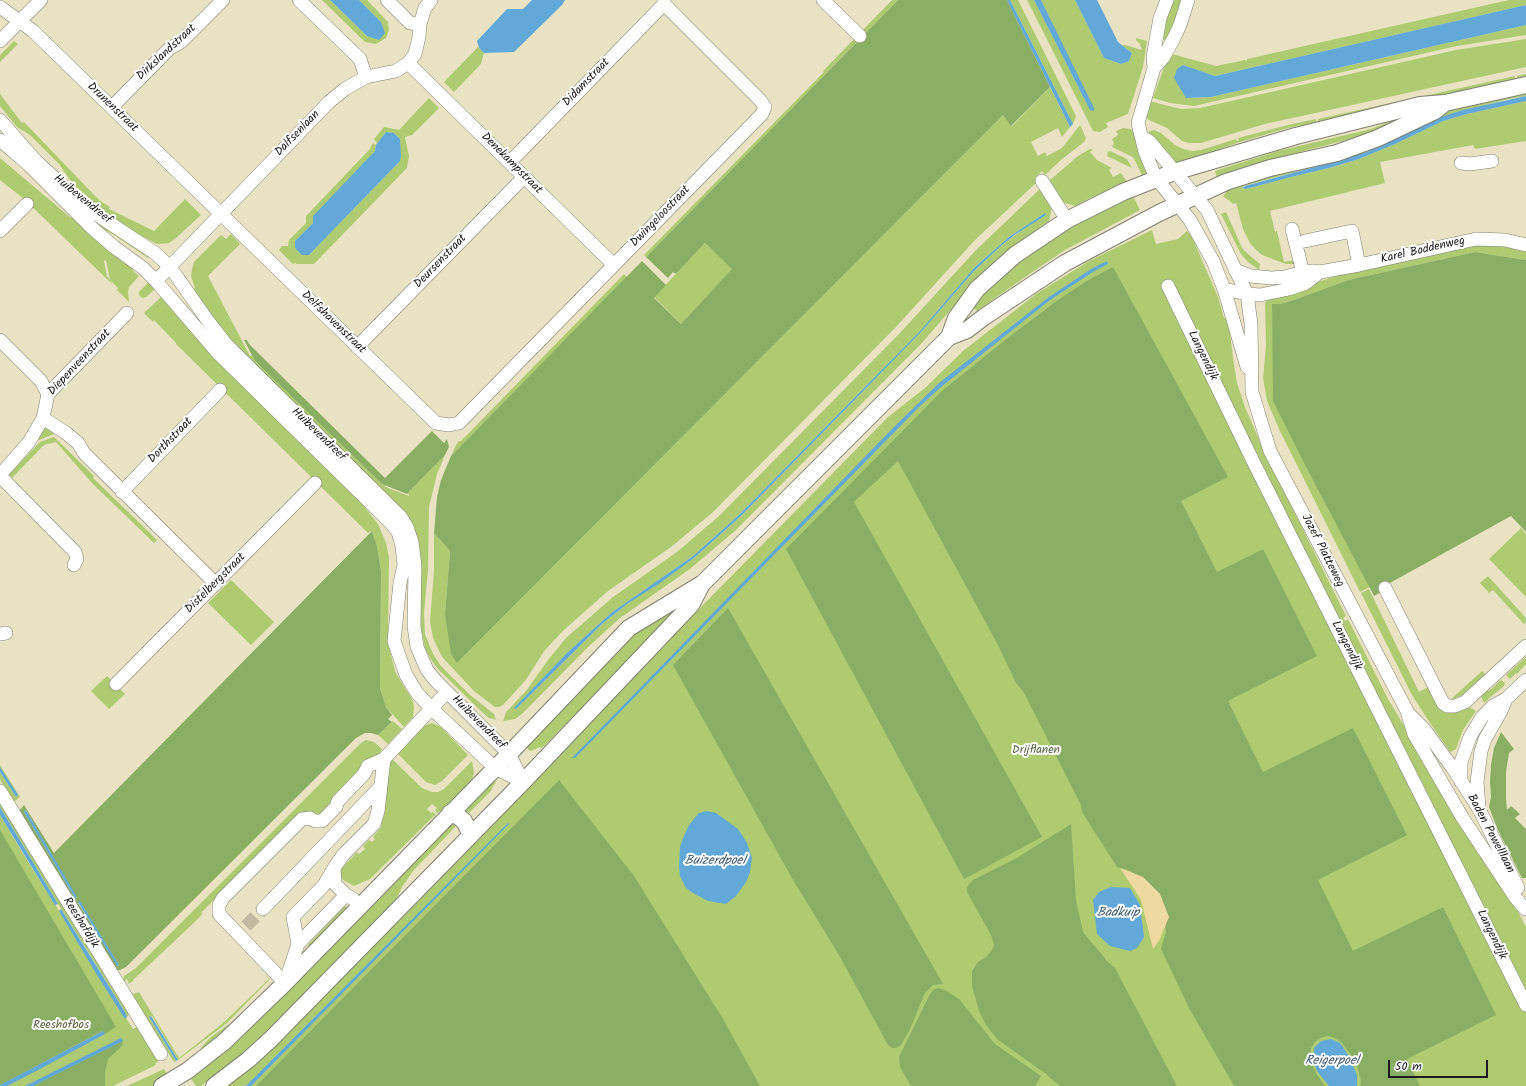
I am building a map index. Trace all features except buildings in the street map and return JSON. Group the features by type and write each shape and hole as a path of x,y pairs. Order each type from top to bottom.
{"main road":[{"path":"949,337 956,318 977,289 1015,254 1067,220 1092,206 1156,178 1296,136 1420,105 1445,103 1526,85"},
{"path":"162,1086 187,1071 224,1042 285,983 509,754 629,628 703,583 949,337 967,330 984,316 1065,263 1108,239 1195,196 1226,182 1255,172 1337,153 1365,143 1435,111 1445,103"},
{"path":"214,1086 248,1060 271,1039 523,782 691,605 703,583"},
{"path":"450,813 456,815 464,821 471,835"}],"street":[{"path":"0,41 41,0"},
{"name":"Dirkslandstraat","path":"112,107 169,49 181,42 223,0"},
{"path":"299,0 360,59 366,77"},
{"path":"386,0 410,23 420,24"},
{"path":"408,63 415,54 420,24 425,8 431,0"},
{"path":"823,0 860,36"},
{"path":"1140,129 1154,68 1153,57 1160,18 1167,0"},
{"path":"1154,68 1174,38 1188,0"},
{"name":"Didamstraat","path":"510,162 664,2"},
{"name":"Dwingeloostraat","path":"449,426 460,423 762,114 765,107 760,100 664,2"},
{"name":"Drunenstraat","path":"0,7 33,31 220,214"},
{"name":"Dalfsenlaan","path":"156,281 329,102 345,89 366,77 396,71 408,63"},
{"name":"Denekampstraat","path":"408,63 614,265"},
{"name":"Huibevendreef","path":"0,120 36,161 78,200 96,214 155,253 170,267 226,344 400,517 407,527 412,542 415,566 414,626 417,647 427,670 509,754 523,782"},
{"name":"Jozef Platteweg","path":"1140,129 1174,172 1207,210 1247,294 1251,324 1252,384"},
{"name":"Jozef Platteweg","path":"1140,129 1145,152 1156,178 1190,220 1213,262 1224,289 1270,451 1407,711 1414,734 1462,817"},
{"name":"Huibevendreef","path":"0,140 29,165 91,227 114,247 143,268 218,353 382,513 398,532 402,546 404,565 400,583 394,641 406,675 417,693 432,709 495,768 523,782"},
{"path":"1461,163 1470,164 1492,161"},
{"name":"Deursenstraat","path":"357,347 524,177"},
{"path":"1042,181 1067,220"},
{"path":"0,231 27,204"},
{"name":"Delfshavenstraat","path":"220,214 436,423 449,426"},
{"path":"1292,229 1304,278"},
{"path":"1305,241 1352,231 1359,265"},
{"name":"Karel Boddenweg","path":"1224,289 1260,295 1289,289 1304,278 1320,272 1359,265 1476,239 1504,240 1526,245"},
{"name":"Karel Boddenweg","path":"1235,270 1251,276 1270,278 1304,278"},
{"name":"Langendijk","path":"1168,286 1253,461 1526,1005"},
{"name":"Diepenveenstraat","path":"74,565 77,559 75,552 0,475 29,442 43,418 48,394 127,313"},
{"path":"0,340 41,381 48,394"},
{"name":"Dorthstraat","path":"122,492 220,390"},
{"path":"43,418 78,443 84,453 122,492 216,584"},
{"name":"Distelbergstraat","path":"116,684 315,483"},
{"path":"1385,588 1443,703 1447,706 1455,706 1465,702 1526,646"},
{"path":"1462,817 1461,762 1470,737 1482,717 1501,711 1506,699 1526,680"},
{"path":"298,944 294,917 324,885 343,854 374,824 378,811 384,759 447,692"},
{"path":"1472,696 1491,715"},
{"name":"Jozef Platteweg","path":"1407,711 1424,729 1461,782"},
{"path":"1479,809 1477,782 1482,751 1491,715"},
{"path":"285,983 240,928 219,914 219,906 222,898 302,819 310,818 315,821 322,821 336,807 338,801 364,774 368,766 384,759"},
{"name":"Baden Powelllaan","path":"1461,782 1479,809 1520,892 1526,910"},
{"path":"263,909 380,787"},
{"name":"Reeshofdijk","path":"0,791 161,1054"},
{"name":"Baden Powelllaan","path":"1462,817 1515,897 1526,910"},
{"path":"334,868 335,884 346,895 361,904"},
{"path":"285,983 298,944 346,895"}],"green space":[{"path":"322,0 330,0 367,36 381,22 359,0 367,0 388,22 389,30 386,38 376,44 365,42"},
{"path":"892,0 898,0 646,257 644,255 824,72 823,71"},
{"path":"898,0 1007,0 1050,87 1011,126 1003,115 457,663 451,654 445,614 450,551 434,533 437,497 441,480 451,456 642,261 666,285 654,298 681,324 732,269 705,243 676,274 673,272 668,278 646,257"},
{"path":"1010,0 1018,0 1076,116 1073,124"},
{"path":"1027,0 1034,0 1091,111 1041,0 1075,0 1104,58 1121,64 1129,61 1132,53 1122,45 1142,50 1136,38 1147,41 1143,67 1128,114 1106,123 1108,127 1100,132 1093,131"},
{"path":"1172,0 1184,0 1165,40 1162,38 1162,26"},
{"path":"1509,0 1526,0 1526,5 1215,76 1183,65 1186,98 1211,97 1526,25 1526,35 1457,46 1194,106 1170,103 1153,98 1163,70 1172,54 1216,66 1245,60 1247,61 1247,59"},
{"path":"1526,39 1526,67 1265,124 1201,143 1189,143 1182,141 1167,128 1149,120 1146,117 1149,101 1181,109 1200,108 1456,50"},
{"path":"14,41 18,44 0,62 0,55"},
{"path":"478,47 484,53 481,64 454,92 444,82"},
{"path":"1526,74 1526,77 1284,129 1237,143 1177,164 1150,137 1148,132 1154,130 1161,133 1175,145 1183,149 1192,151 1201,150 1236,139 1239,141 1238,138 1288,125 1316,119 1316,122 1318,119 1413,98 1414,101 1415,98 1515,76 1515,78 1517,78 1517,76"},
{"path":"1050,87 1070,127 1062,137 1058,128 1031,142 1038,156 1045,152 1047,156 1062,148 1080,125 1086,138 1084,142 1045,175 1042,171 1035,178 1037,182 975,240 896,327 713,512 671,547 608,591 565,629 545,650 525,681 503,705 495,707 474,691 442,657 433,638 430,621 434,571 434,533 450,551 445,614 457,663 1003,115 1012,126"},
{"path":"1526,91 1526,96 1504,100 1429,122 1370,151 1243,186 1242,188 1246,189 1333,167 1359,159 1395,144 1443,121 1526,101 1526,141 1475,149 1473,145 1380,162 1385,183 1270,211 1275,232 1277,231 1284,262 1295,260 1296,264 1286,264 1262,255 1256,250 1250,243 1243,229 1236,203 1233,204 1223,197 1228,189 1451,109"},
{"path":"0,94 22,123 24,122 99,200 110,207 109,209 154,231 185,199 201,215 169,243 157,244 138,234 87,200 88,197 72,183 59,164 30,135 17,127 0,106"},
{"path":"429,98 439,108 412,135 405,137 409,156 407,168 314,264 293,264 279,250 282,246 288,246 289,240 306,223 306,216 370,149 373,143 375,145 377,143 374,139 384,127 399,130","holes":["386,132 394,133 400,139 400,161 309,255 295,248 295,241 313,223 375,151 376,145"]},
{"path":"1408,114 1410,119 1361,136 1243,167 1217,178 1215,171 1278,151 1371,129"},
{"path":"1123,128 1131,129 1137,138 1148,172 1142,175 1133,157 1112,147 1114,143 1112,139 1118,135 1116,131"},
{"path":"1090,149 1093,150 1090,152 1097,160 1112,168 1109,170 1113,177 1121,173 1127,182 1088,199 1076,206 1061,202 1049,181 1078,156"},
{"path":"1110,151 1127,159 1132,168 1107,156 1108,152"},
{"path":"0,158 71,218 73,216 134,268 132,270 139,276 129,287 129,302 117,290 118,288 110,280 106,260 104,261 107,277 112,284 24,199 0,180"},
{"path":"1041,188 1052,207 1049,221 1023,239 987,268 921,344 736,530 690,569 620,618 588,647 522,714 515,719 503,721 506,712 526,691 566,638 613,597 677,552 719,516 899,334 976,250","holes":["1045,213 1002,245 974,271 922,331 741,516 694,558 627,604 602,624 516,709 515,708 567,653 611,613 693,556 740,514 921,330 975,267 1009,237"]},
{"path":"1134,198 1140,210 1065,250 977,311 973,308 996,280 1042,243 1119,200"},
{"path":"76,204 150,255 148,258 111,233 101,229"},
{"path":"1226,212 1242,248 1260,264 1259,270 1248,262 1241,254 1221,214"},
{"name":"Drijflanen","path":"1152,230 1156,244 1178,239 1187,231 1192,237 1218,297 1224,318 1228,317 1237,383 1245,407 1263,449 1346,616 1343,618 1345,621 1348,619 1388,699 1427,764 1424,765 1464,830 1511,898 1526,927 1526,1086 222,1086 570,740 888,417 925,388 963,351 1036,294 1089,261"},
{"path":"231,234 240,244 208,276 250,356 252,355 255,361 382,484 386,485 385,486 388,488 409,496 409,494 407,494 445,455 437,474 429,507 428,570 424,613 425,634 433,654 441,666 469,694 494,714 496,720 489,718 482,712 438,669 425,648 421,628 420,556 418,540 229,343 191,291 195,288 191,276 194,262 221,235 226,239"},
{"path":"705,243 733,269 681,324 654,297"},
{"path":"1482,245 1501,246 1526,252 1526,260 1475,252 1348,280 1294,300 1280,304 1272,304 1273,348 1307,469 1370,587 1360,592 1279,429 1267,401 1263,378 1266,345 1265,302 1267,302 1267,299 1290,294 1342,274"},
{"path":"1475,252 1526,260 1526,532 1511,516 1379,589 1381,592 1374,596 1273,401 1272,304 1280,304 1294,300 1348,280"},
{"path":"1113,267 1228,477 1181,501 1217,572 1263,549 1317,656 1228,701 1263,772 1353,728 1407,835 1318,880 1353,951 1443,907 1496,1015 1407,1059 1420,1086 1360,1086 1361,1081 1358,1069 1351,1055 1341,1042 1328,1036 1315,1042 1311,1048 1310,1055 1310,1060 1316,1073 1325,1086 1234,1086 1189,1008 1161,949 1166,932 1165,919 1142,878 1130,871 1117,867 1082,812 1081,805 1023,691 1016,683 998,645 898,461 854,502 1042,837 964,879 786,549 943,390 1058,300 1085,282"},
{"path":"624,274 627,277 451,456 459,441 461,441"},
{"path":"149,282 156,288 146,297 142,298 139,295 139,292"},
{"path":"161,297 169,306 173,303 359,500 378,524 386,543 389,558 388,637 390,651 395,671 412,699 414,706 413,717 404,727 386,707 380,688 381,571 377,546 372,531 368,533 176,344 154,320 153,322 144,313"},
{"path":"244,340 247,340 249,344 385,478 432,431 444,443 447,439 449,447 445,455 407,494 382,484 255,361"},
{"path":"46,426 54,434 39,440 36,439"},
{"path":"54,437 94,476 93,478 157,540 154,543 92,483 56,442 44,445 12,478 9,474 40,442"},
{"path":"1521,528 1526,534 1526,597 1489,559"},
{"path":"372,531 377,546 381,571 380,688 386,707 392,715 388,719 392,722 378,735 365,733 356,738 126,967 120,970 116,970 19,811 24,805 54,853","holes":["26,810 27,812 77,898 75,898 24,812","80,902 119,965 118,966 78,903"]},
{"path":"1488,576 1526,618 1526,622 1524,624 1493,590 1489,593 1480,583"},
{"path":"231,580 274,622 251,645 208,603"},
{"path":"1369,589 1419,692 1428,687 1439,709 1447,712 1456,712 1469,707 1476,711 1463,730 1456,749 1450,752 1412,695 1361,593"},
{"path":"690,598 544,746 530,751 525,746 612,654 640,629"},
{"path":"728,608 943,984 933,985 925,993 909,1031 901,1045 896,1048 892,1048 888,1045 839,955 793,880 673,665"},
{"path":"1526,657 1526,664 1510,679 1506,675"},
{"path":"1482,671 1485,674 1462,695 1449,701"},
{"path":"107,676 125,694 109,709 91,691"},
{"path":"1501,680 1505,683 1504,686 1484,703 1481,696 1485,687 1489,691"},
{"path":"393,721 402,729 388,744 378,735"},
{"path":"432,723 441,727 468,755 442,781 435,785 426,782 396,752 423,726"},
{"path":"1501,732 1514,749 1509,753 1506,772 1507,810 1511,806 1520,814 1515,818 1526,829 1526,878 1522,878 1497,828 1489,807 1491,797 1491,765 1494,748"},
{"path":"366,740 374,742 382,749 377,758 360,772 322,815 285,827 201,913 202,914 199,918 133,981 129,984 127,979 123,982 124,976 136,968 361,743"},
{"path":"391,758 422,788 432,792 438,792 444,789 472,761 474,773 470,786 450,805 437,813 435,810 437,808 432,804 427,809 431,813 433,812 436,814 370,879 354,886 343,880 341,876 341,869 357,852 359,854 365,849 363,846 369,840 372,842 375,839 373,837 381,827"},
{"path":"0,765 20,797 15,801 0,780 0,772 16,797 17,796"},
{"path":"494,780 496,782 491,789 492,790 469,813 464,809"},
{"path":"559,780 634,876 723,1019 760,1086 256,1086"},
{"name":"Reeshofbos","path":"0,799 130,1013 126,1018 133,1029 138,1026 159,1060 155,1064 156,1065 113,1086 0,1086 0,815 126,1017 125,1012 0,807"},
{"path":"453,821 456,826 413,871 388,912 253,1048 201,1086 196,1086 190,1077"},
{"path":"1071,824 1076,900 1083,932 1108,962 1115,968 1177,1086 1060,1086 1046,1074 997,1039 986,1025 979,1011 972,986 972,971 978,962 986,957 992,950 994,945 991,935 967,892 967,887 973,880 1015,859"},
{"name":"Reeshofbos","path":"0,830 116,1027 105,1034 102,1031 0,1085"},
{"path":"344,907 349,907 308,949 308,945"},
{"path":"264,974 270,979 227,1023 178,1060 152,1016 149,1017 176,1061 174,1062 131,995 139,992 179,1058 223,1023 269,979"},
{"path":"938,988 945,990 959,999 995,1044 1041,1076 1035,1086 911,1086 900,1067 899,1057 929,996 933,990"},
{"path":"229,1024 213,1043 200,1048 211,1037"},
{"path":"123,1041 122,1046 108,1059 105,1072 105,1086 33,1086"},
{"path":"164,1069 168,1076 153,1086 127,1086"}],"sand":[{"path":"1120,868 1143,877 1160,894 1169,917 1159,941 1153,949 1141,900"}],"water":[{"path":"330,0 359,0 381,22 385,33 379,40 367,36"},
{"path":"532,0 565,0 562,5 514,52 484,53 479,48 477,41 507,9 523,9"},
{"path":"1007,0 1010,0 1073,124 1070,127"},
{"path":"1034,0 1041,0 1094,108 1094,111 1090,110"},
{"path":"1075,0 1097,0 1118,42 1132,53 1129,61 1121,64 1104,58"},
{"path":"1526,5 1526,25 1211,97 1186,98 1174,78 1177,69 1183,65 1215,76"},
{"path":"1526,96 1526,101 1443,121 1359,159 1246,189 1242,188 1367,152 1429,122 1447,115"},
{"path":"386,132 394,133 400,139 400,161 309,255 302,255 295,248 295,241 313,223 313,216 375,151 376,145"},
{"path":"1045,213 1046,215 1016,234 1002,245 974,271 922,331 741,516 694,558 660,583 627,604 602,624 516,709 514,708 567,653 611,613 693,556 740,514 921,330 975,267 1009,237"},
{"path":"1107,261 1108,264 1050,300 941,387 919,407 575,758 572,758 892,429 939,383 1049,297 1091,269"},
{"path":"0,767 18,795 16,797 0,772"},
{"path":"0,807 58,904 55,905 0,815"},
{"path":"24,810 27,812 77,897 75,898"},
{"name":"Buizerdpoel","path":"707,811 716,813 738,829 747,843 752,858 750,872 746,882 736,896 726,904 708,901 693,893 686,888 680,876 680,847 683,838 689,825 699,813"},
{"path":"508,823 509,824 251,1086 246,1086"},
{"name":"Badkuip","path":"1111,887 1130,888 1140,905 1144,937 1137,948 1130,951 1110,946 1097,934 1093,900 1099,892"},
{"path":"80,901 119,965 117,966 78,902"},
{"path":"61,909 125,1012 127,1017 125,1019 59,911"},
{"path":"151,1016 178,1060 176,1061 149,1017"},
{"path":"103,1031 105,1034 40,1069 7,1086 0,1086 0,1085"},
{"path":"121,1038 123,1041 33,1086 25,1086"},
{"name":"Reigerpoel","path":"1331,1039 1340,1043 1349,1056 1357,1075 1357,1086 1329,1086 1317,1071 1313,1061 1314,1048 1321,1041"}],"tunnel":[{"path":"246,926 263,909"}]}
